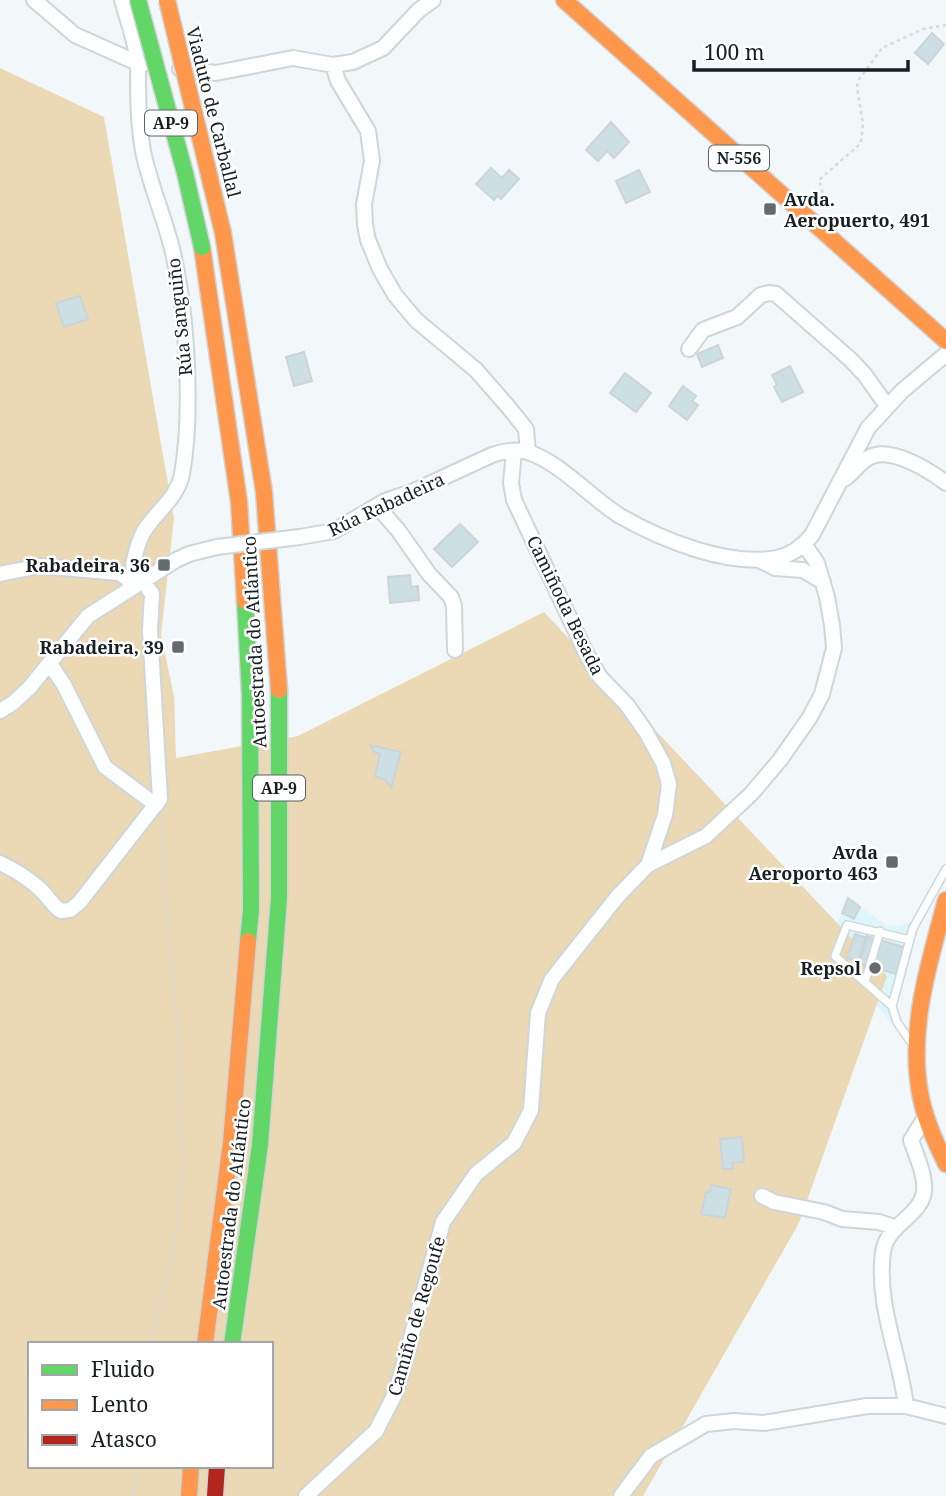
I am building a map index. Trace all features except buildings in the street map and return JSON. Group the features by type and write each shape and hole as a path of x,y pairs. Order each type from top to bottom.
{"main road":[{"name":"Autoestrada do Atlántico","path":"138,0 185,173 202,247 239,502 250,694 251,897 231,1142 205,1342"},
{"name":"Viaduto de Carballal","path":"167,0 223,233"},
{"name":"N-556","path":"564,0 946,341"},
{"name":"Autoestrada do Atlántico","path":"223,233 264,492 279,705 279,898 260,1145 232,1342"},
{"path":"946,900 934,960 920,1004 915,1048 916,1072 926,1116 946,1164"},
{"path":"189,1496 191,1468"},
{"path":"215,1496 217,1468"}],"street":[{"path":"34,0 75,35 138,65 216,73 293,58 333,65 353,62 383,48 419,9 433,0"},
{"name":"Rúa Sanguiño","path":"122,0 138,65 139,129 148,172 179,281 187,421 182,477 175,493 145,530 137,547 133,566 138,584"},
{"path":"333,65 338,81 368,131 372,161 365,204 365,225 380,269 396,295 416,320 476,370 526,429 521,452 564,474 622,517 651,531 707,553 738,558 777,558 799,549 822,518 868,428 887,406 946,354"},
{"path":"689,349 703,330 737,317 761,295 776,294 865,375 887,406"},
{"name":"Rúa Rabadeira","path":"0,711 21,697 88,615 189,554 217,547 334,531 377,506 492,455 521,452"},
{"name":"Camiñoda Besada","path":"521,452 511,483 514,500 587,655 600,677 627,705 663,762 669,784 665,815 648,865"},
{"path":"840,481 867,458 883,454 920,466 946,483"},
{"path":"377,506 398,530 429,574 451,597 454,606 455,650"},
{"name":"Camiño de Regoufe","path":"306,1496 376,1431 396,1392 443,1222 476,1174 514,1143 531,1110 538,1013 552,979 617,897 648,865 706,836 751,794 810,717 822,694 834,648 823,582 817,563 804,544"},
{"path":"758,559 775,568 803,570 823,582"},
{"path":"0,574 40,566 119,573 152,594 150,630 158,802 79,903 70,910 61,911 17,872 0,863"},
{"path":"50,664 64,685 106,767 158,802"},
{"path":"906,1406 904,1383 884,1298 883,1252 894,1227 916,1208 924,1192 911,1140 926,1116"},
{"path":"762,1196 774,1202 824,1212 842,1219 879,1222 894,1227"},
{"path":"621,1496 651,1457 706,1424 734,1421 764,1423 867,1406 906,1406 946,1416"}],"lane":[{"path":"892,1006 913,928 946,869"},
{"path":"911,940 846,925 835,956 892,1006 897,1022 915,1048"},
{"path":"865,982 880,931"}],"path":[{"path":"818,209 824,197 819,180 861,143 863,124 858,80 882,48 923,29 946,25"},
{"path":"152,1342 153,1327 173,1261 182,1169 178,1031 158,802"},
{"path":"133,1496 140,1468"}],"shaded area":[{"path":"0,68 104,117 174,518 161,635 174,696 176,758 298,736 544,612 887,976 799,1223 643,1496 0,1496"},
{"name":"Repsol","path":"848,898 887,925 898,926 911,922 918,911 925,916 918,930 900,996 894,999 900,1017 892,1024 858,983 825,953"}],"traffic: fast":[{"path":"138,0 185,173 202,247"},
{"path":"245,601 250,694 251,910 248,941"},
{"path":"232,1342 260,1145 279,898 279,690"}],"traffic: slow":[{"path":"167,0 223,233"},
{"path":"564,0 946,341"},
{"path":"223,233 264,492 279,690"},
{"path":"202,247 239,502 245,601"},
{"path":"946,900 922,998 917,1048 917,1073 923,1107 946,1164"},
{"path":"205,1342 231,1142 248,941"},
{"path":"189,1496 191,1468"}],"traffic: jam":[{"path":"215,1496 217,1468"}],"place":[{"name":"Avda. Aeropuerto, 491","path":"770,209"},
{"name":"Rabadeira, 36","path":"164,565"},
{"name":"Rabadeira, 39","path":"178,647"},
{"name":"Avda Aeroporto 463","path":"892,862"},
{"name":"Repsol","path":"875,968"}]}
